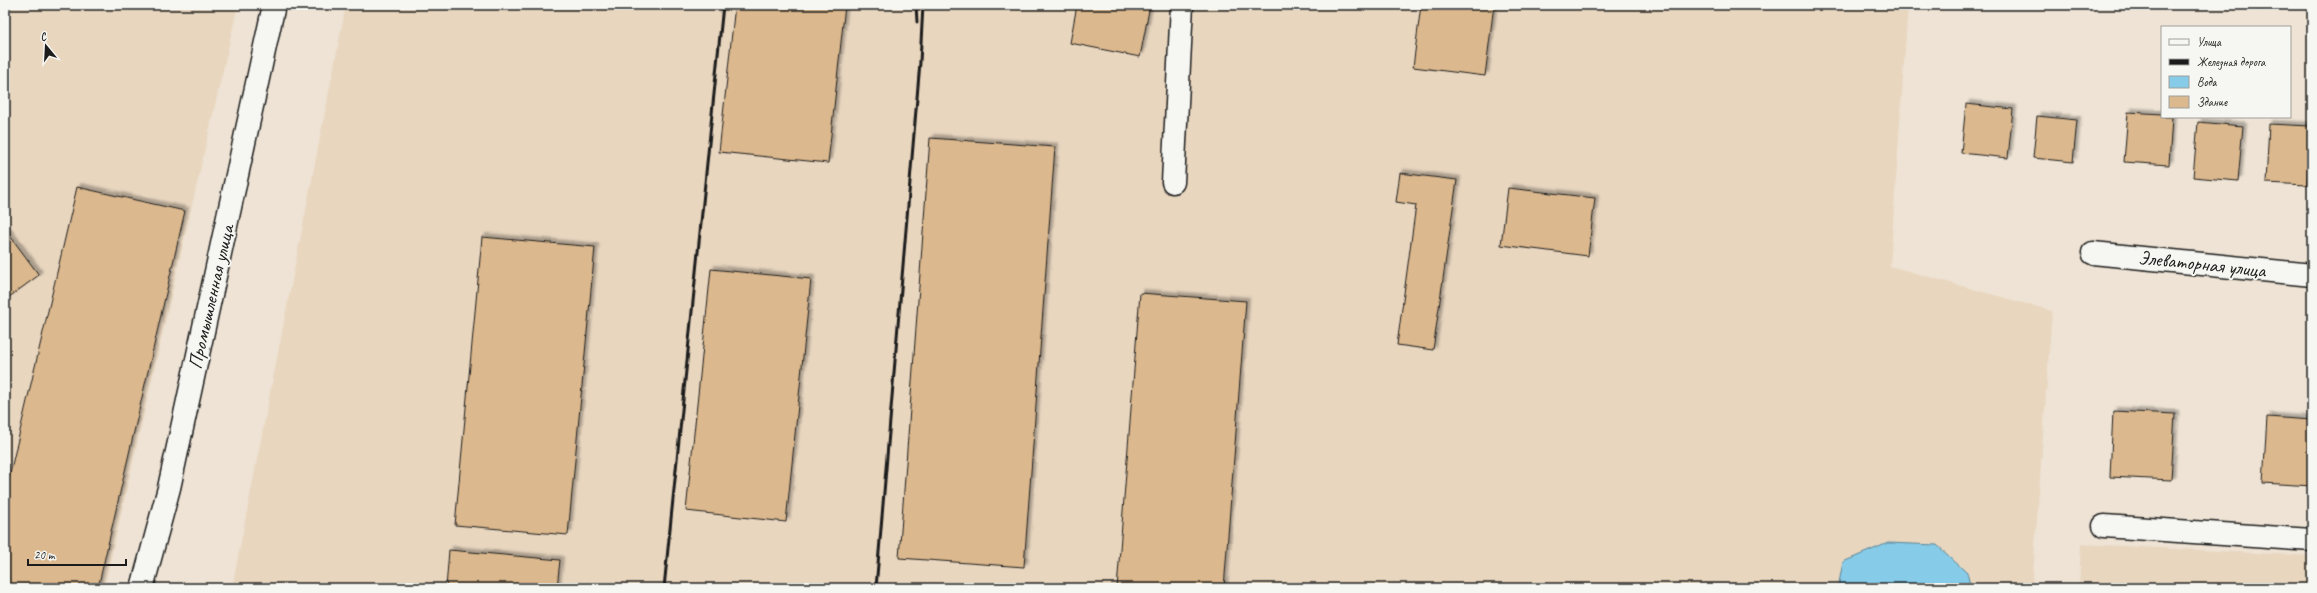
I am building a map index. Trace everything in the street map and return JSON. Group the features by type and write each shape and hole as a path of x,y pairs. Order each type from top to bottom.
{"street":[{"name":"Промышленная улица","path":"142,588 169,488 274,5"},
{"path":"1173,182 1182,5"},
{"name":"Элеваторная улица","path":"2093,252 2312,275"},
{"path":"2104,526 2312,540"}],"shaded area":[{"path":"5,5 238,5 104,588 5,588"},
{"path":"346,5 1908,5 1890,266 2052,311 2032,588 232,588"},
{"path":"2081,544 2312,556 2312,588 2079,588"}],"water":[{"path":"1888,543 1937,545 1967,573 1971,588 1838,588 1843,562"}],"building":[{"path":"735,5 845,5 828,163 719,152"},
{"path":"1077,5 1150,5 1140,57 1070,43"},
{"path":"1421,5 1494,5 1485,76 1413,67"},
{"path":"1966,104 2013,109 2008,158 1961,153"},
{"path":"2128,112 2161,114 2161,118 2172,118 2169,165 2124,162"},
{"path":"2037,116 2077,120 2073,162 2033,158"},
{"path":"2198,122 2243,126 2238,181 2193,177"},
{"path":"2269,124 2310,126 2307,185 2266,183"},
{"path":"930,138 1055,147 1024,567 899,558"},
{"path":"1400,173 1457,180 1433,350 1397,345 1416,205 1396,202"},
{"path":"77,187 185,211 98,588 5,588 5,495"},
{"path":"1508,188 1595,198 1588,256 1501,245"},
{"path":"5,229 39,275 5,300"},
{"path":"482,237 595,247 568,535 455,525"},
{"path":"711,269 811,279 786,522 686,511"},
{"path":"1140,293 1246,301 1224,588 1117,588"},
{"path":"2113,411 2175,414 2171,480 2110,477"},
{"path":"2267,417 2312,420 2312,486 2263,483"},
{"path":"449,550 560,560 557,588 446,588"}],"railway":[{"path":"664,588 723,5"},
{"path":"916,5 917,22"},
{"path":"876,588 920,62 923,5"}]}
